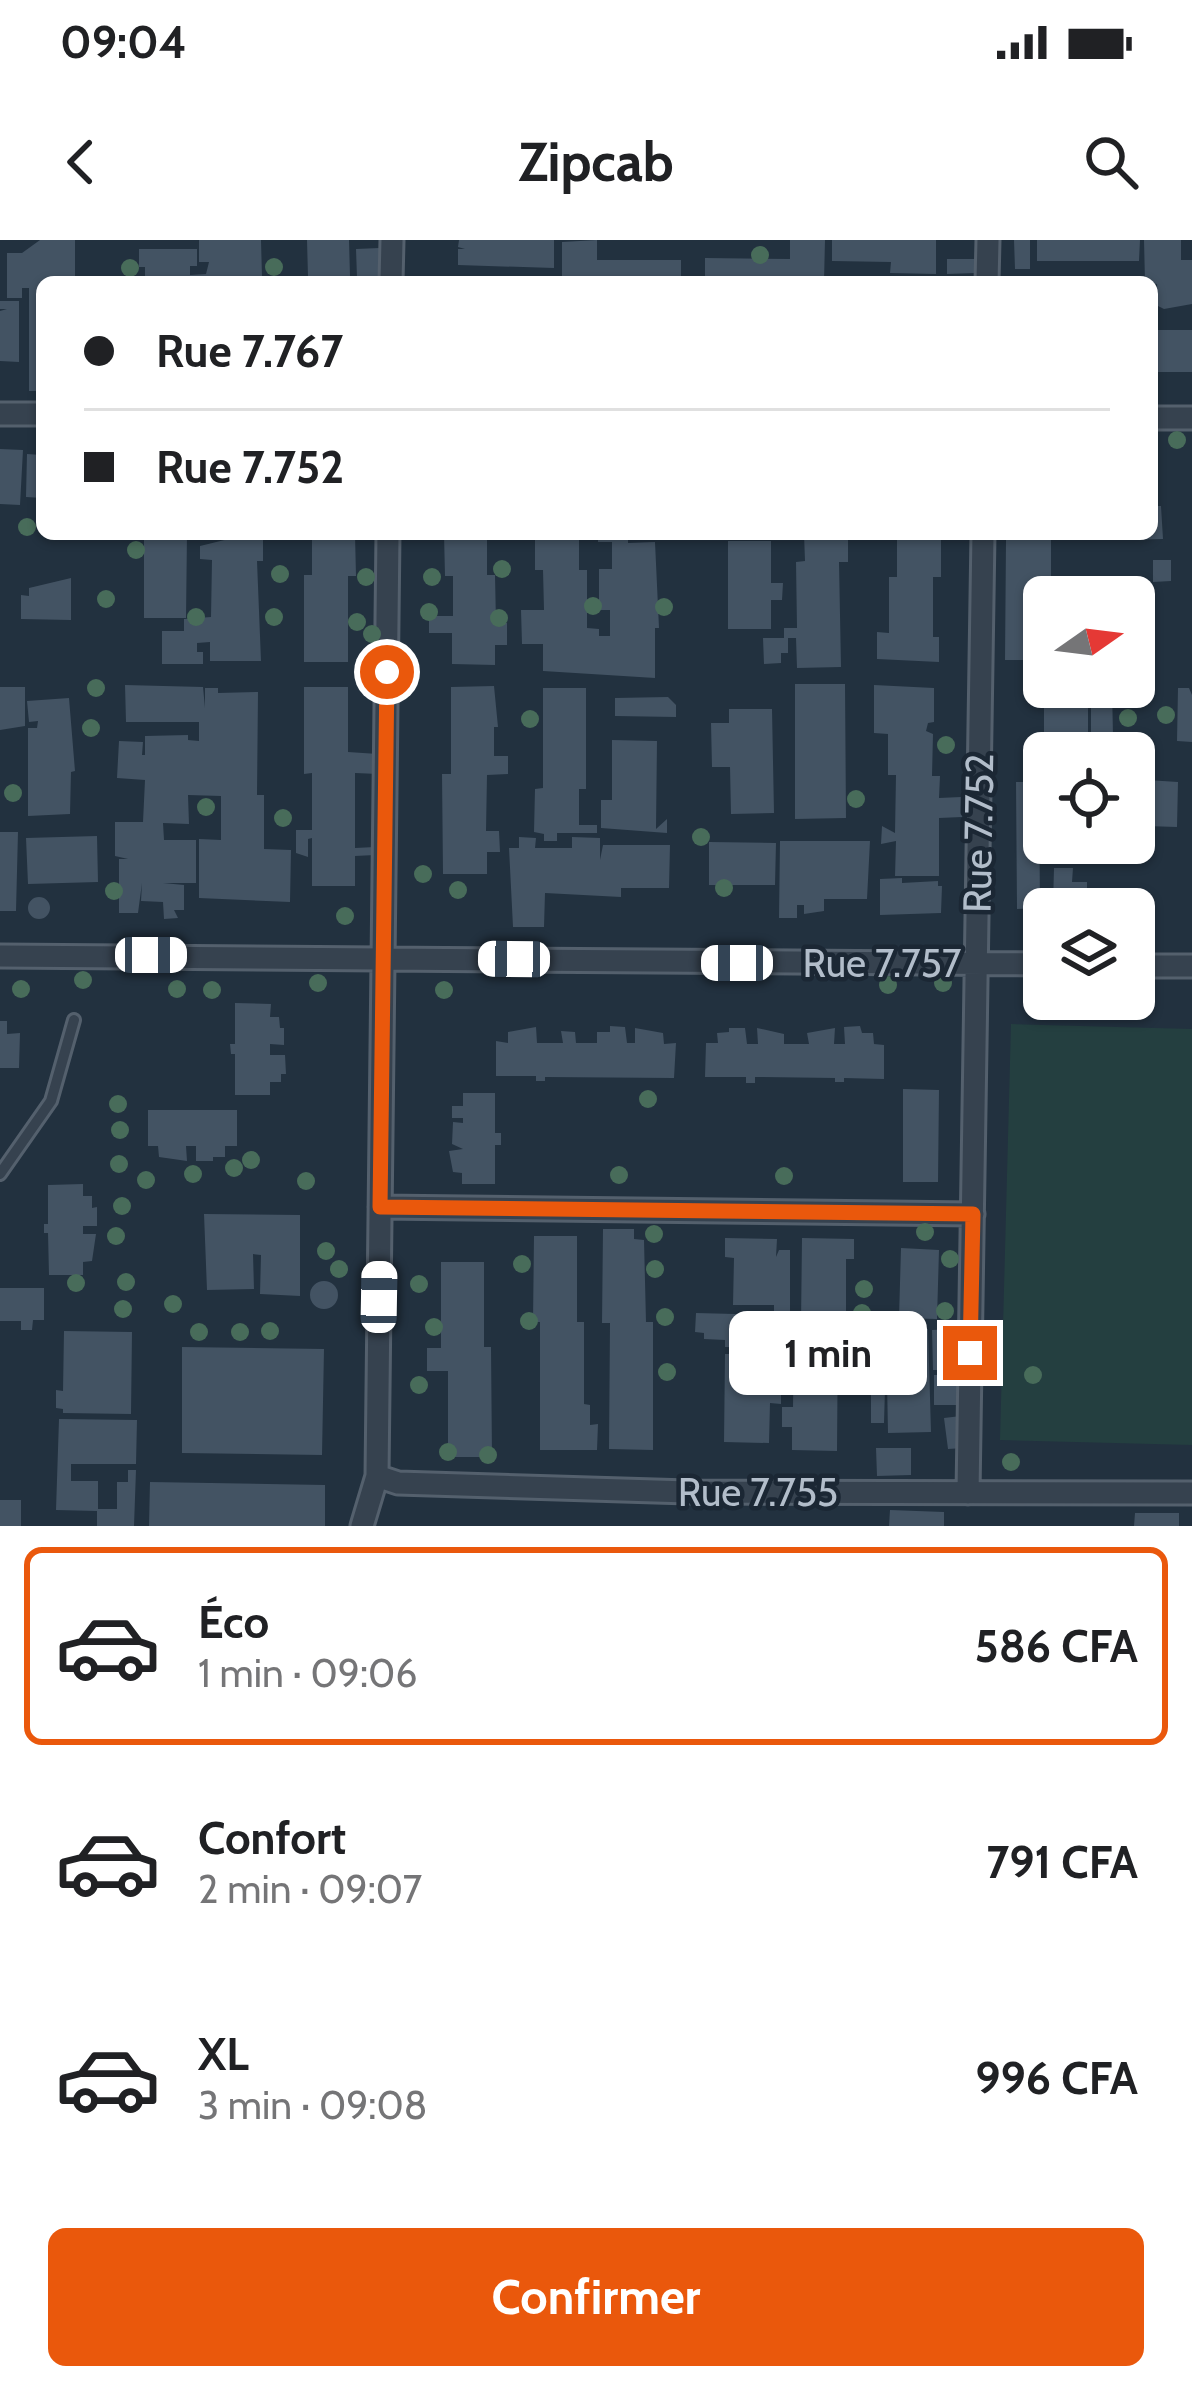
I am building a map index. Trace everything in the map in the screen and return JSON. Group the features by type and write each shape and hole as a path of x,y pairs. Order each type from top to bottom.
{"street":[{"path":"391,276 392,240"},
{"path":"987,276 988,240"},
{"path":"0,414 36,414"},
{"path":"1158,418 1192,418"},
{"path":"362,1526 377,1477 388,540"},
{"name":"Rue 7.752","path":"968,1493 983,540"},
{"name":"Rue 7.757","path":"0,956 1023,964"},
{"path":"1155,966 1192,966"},
{"path":"380,1207 973,1214"},
{"name":"Rue 7.755","path":"377,1477 398,1483 643,1491 1192,1493"}],"lane":[{"path":"0,1174 51,1102 74,1020"}],"green space":[{"path":"1011,1024 1192,1029 1192,1445 1000,1440"}],"building":[{"path":"40,240 75,240 75,276 36,276 36,391 29,391 29,288 22,288 22,298 7,298 7,253 22,253"},
{"path":"199,240 261,240 262,276 145,276 145,267 139,267 139,249 197,249 197,266 190,266 190,275 206,274 209,262 199,262"},
{"path":"307,240 349,240 350,276 308,276"},
{"path":"459,240 554,240 554,268 458,265 458,249 465,249 458,247"},
{"path":"597,240 597,260 681,260 681,276 562,276 562,242"},
{"path":"790,240 825,240 824,276 705,276 705,258 790,259"},
{"path":"832,240 936,240 936,274 890,273 891,262 832,261"},
{"path":"1014,240 1030,240 1030,269 1015,269"},
{"path":"1037,240 1140,240 1139,261 1037,261"},
{"path":"1144,240 1181,240 1181,260 1192,260 1192,304 1158,306 1158,276 1145,276"},
{"path":"379,248 380,276 357,276 356,249"},
{"path":"947,259 975,259 976,273 947,274"},
{"path":"0,301 19,301 19,362 0,361 0,311 7,309 0,309"},
{"path":"1158,330 1192,330 1192,372 1158,372"},
{"path":"0,449 23,450 20,505 0,504"},
{"path":"27,454 36,455 36,498 26,497"},
{"path":"1158,506 1161,506 1163,539 1158,539"},
{"path":"144,540 187,540 186,618 144,618"},
{"path":"224,540 263,540 263,561 257,561 261,661 210,661 210,642 197,643 203,664 162,664 162,631 184,631 184,619 211,617 212,560 200,559 200,546"},
{"path":"312,540 355,540 356,576 348,576 348,662 304,662 304,575 312,575"},
{"path":"444,540 487,540 487,575 495,575 496,623 507,623 507,645 495,645 495,665 452,664 452,633 429,633 429,616 453,616 453,576 445,576"},
{"path":"535,540 579,540 579,570 587,570 587,628 599,629 599,636 610,636 610,610 599,610 599,569 612,569 612,542 598,540 655,542 659,628 655,628 655,678 543,671 543,644 522,644 521,610 544,610 543,570 535,570"},
{"path":"804,540 848,540 848,562 839,562 841,667 797,668 796,638 788,638 788,653 781,653 781,663 764,664 763,638 784,638 784,628 797,628 796,562 805,561"},
{"path":"897,540 941,540 941,577 933,577 933,637 939,637 939,662 877,659 877,632 889,633 889,577 897,577"},
{"path":"1006,540 1051,540 1051,576 1023,576 1023,660 1005,660"},
{"path":"728,541 771,541 771,583 783,583 782,600 771,600 771,629 728,629"},
{"path":"1153,560 1171,560 1171,581 1155,582"},
{"path":"71,578 71,620 21,619 21,595 29,596 29,588"},
{"path":"795,684 845,684 846,818 795,819"},
{"path":"125,685 203,687 205,708 205,688 218,688 218,693 258,692 257,795 264,795 264,849 291,850 290,902 199,898 199,839 221,840 221,796 188,795 189,824 163,823 164,840 196,840 196,883 163,883 184,885 184,910 174,910 178,918 164,919 163,902 141,901 142,883 138,913 119,913 119,859 128,859 115,856 115,822 143,822 145,780 117,778 119,741 143,742 145,755 145,736 188,735 188,740 199,741 199,722 126,722"},
{"path":"874,685 934,688 934,722 928,723 926,731 933,734 932,776 940,776 939,798 961,797 962,817 939,818 939,876 895,876 896,841 881,844 882,826 895,833 896,775 888,775 888,734 874,733"},
{"path":"494,686 498,727 494,727 494,756 508,756 508,774 487,775 486,831 499,831 500,852 487,852 487,874 443,874 442,774 451,774 451,687"},
{"path":"0,687 25,687 25,726 0,730"},
{"path":"304,687 348,687 348,752 378,754 378,774 355,773 355,848 375,847 375,855 355,856 355,886 312,886 312,838 308,839 308,857 296,853 296,830 312,830 312,773 304,774"},
{"path":"543,688 586,688 586,789 579,789 579,825 597,825 597,833 557,833 557,841 544,841 544,834 534,832 535,789 543,788"},
{"path":"1178,688 1189,688 1192,695 1192,742 1177,741"},
{"path":"668,697 676,705 676,717 615,716 615,698"},
{"path":"69,698 75,771 71,772 70,814 28,816 28,728 37,728 38,721 29,722 27,701"},
{"path":"1044,708 1088,708 1088,732 1044,732"},
{"path":"1091,708 1112,708 1113,732 1091,732"},
{"path":"729,709 772,709 774,813 731,814 730,767 712,767 711,723 729,723"},
{"path":"612,740 657,741 656,829 667,819 667,833 601,828 601,800 612,800"},
{"path":"1155,781 1178,782 1177,827 1155,826"},
{"path":"1016,782 1023,782 1023,864 1040,864 1040,888 1023,888 1023,909 1017,909"},
{"path":"0,832 18,832 16,911 0,911"},
{"path":"97,836 98,882 28,884 26,838"},
{"path":"519,837 536,838 535,848 572,848 572,837 600,838 600,860 603,845 670,845 669,888 621,888 621,897 545,893 544,927 513,927 509,848 519,848"},
{"path":"780,841 870,841 867,899 824,899 824,911 804,914 804,905 797,905 797,918 779,918"},
{"path":"709,842 776,843 775,885 709,885"},
{"path":"1054,868 1073,868 1072,882 1087,882 1087,888 1053,888"},
{"path":"902,878 902,883 938,881 941,913 880,915 880,879"},
{"path":"39,897 50,908 39,919 28,908"},
{"path":"235,1003 271,1004 270,1017 279,1017 280,1028 284,1028 284,1045 270,1044 270,1055 285,1055 286,1074 281,1074 281,1082 270,1082 270,1095 235,1095 235,1054 230,1044 235,1044"},
{"path":"0,1021 7,1021 7,1034 20,1033 19,1068 0,1068"},
{"path":"610,1026 625,1027 627,1043 635,1043 635,1028 663,1033 664,1044 676,1043 674,1078 545,1077 545,1081 536,1081 536,1076 496,1076 496,1041 508,1043 508,1032 536,1027 537,1043 563,1043 561,1031 575,1032 576,1043 597,1043 597,1032 610,1032"},
{"path":"860,1026 862,1033 873,1033 874,1044 884,1045 884,1079 835,1082 835,1078 755,1077 755,1083 746,1083 746,1077 705,1077 706,1043 718,1043 717,1033 729,1032 729,1028 745,1028 747,1044 758,1044 757,1028 784,1034 784,1044 809,1044 807,1033 835,1028 834,1044 845,1044 844,1027"},
{"path":"903,1089 939,1090 938,1182 903,1182"},
{"path":"463,1093 495,1093 495,1133 501,1133 501,1145 495,1145 495,1184 462,1184 462,1173 453,1172 449,1151 463,1149 452,1144 453,1122 463,1123 463,1118 452,1118 452,1106 463,1106"},
{"path":"148,1110 237,1110 237,1146 225,1146 225,1157 213,1157 213,1161 196,1161 196,1146 186,1146 187,1161 159,1157 158,1146 148,1146"},
{"path":"83,1184 83,1196 92,1196 92,1208 97,1207 97,1226 83,1226 83,1234 96,1234 92,1261 83,1262 83,1275 49,1275 48,1233 44,1233 48,1185"},
{"path":"204,1214 300,1215 300,1296 260,1294 261,1255 253,1254 254,1289 207,1290"},
{"path":"603,1229 634,1229 634,1239 644,1240 646,1322 653,1322 653,1450 609,1449 610,1323 602,1323"},
{"path":"534,1236 577,1236 584,1404 590,1405 590,1425 598,1424 597,1450 540,1450"},
{"path":"725,1238 777,1239 776,1257 779,1250 790,1250 790,1316 782,1316 781,1370 770,1370 770,1382 781,1382 781,1404 770,1403 769,1443 724,1442 725,1354 768,1354 768,1348 725,1347 725,1340 704,1339 704,1333 695,1332 696,1313 774,1315 774,1305 733,1305 734,1258 725,1257"},
{"path":"802,1238 854,1239 854,1259 846,1259 846,1324 838,1324 837,1451 792,1450 792,1427 782,1427 782,1407 793,1407"},
{"path":"901,1248 939,1250 937,1319 899,1318"},
{"path":"441,1262 484,1262 492,1457 448,1457 448,1371 427,1371 427,1348 441,1348"},
{"path":"324,1281 334,1285 338,1295 334,1305 324,1309 314,1305 310,1295 314,1285"},
{"path":"0,1288 44,1288 44,1320 33,1320 32,1330 21,1330 21,1321 0,1321"},
{"path":"928,1329 931,1432 888,1433 886,1330"},
{"path":"953,1329 954,1370 933,1370 932,1330"},
{"path":"64,1331 132,1332 131,1414 63,1413 56,1408 56,1390 63,1391"},
{"path":"182,1347 324,1349 322,1455 182,1453"},
{"path":"934,1375 958,1375 958,1405 934,1405"},
{"path":"871,1389 885,1389 884,1423 871,1423"},
{"path":"961,1416 964,1448 948,1449 944,1418"},
{"path":"59,1419 137,1420 136,1464 71,1464 71,1481 98,1481 98,1509 117,1509 117,1482 128,1482 128,1470 136,1470 134,1526 97,1526 97,1511 56,1510"},
{"path":"876,1448 911,1448 911,1475 877,1476"},
{"path":"150,1482 325,1485 325,1526 149,1526"},
{"path":"0,1500 21,1500 21,1526 0,1526"},
{"path":"890,1510 944,1512 944,1526 889,1526"},
{"path":"1135,1513 1179,1513 1179,1526 1134,1526"}],"route":[{"path":"387,672 380,1207 973,1214 970,1353"}]}
